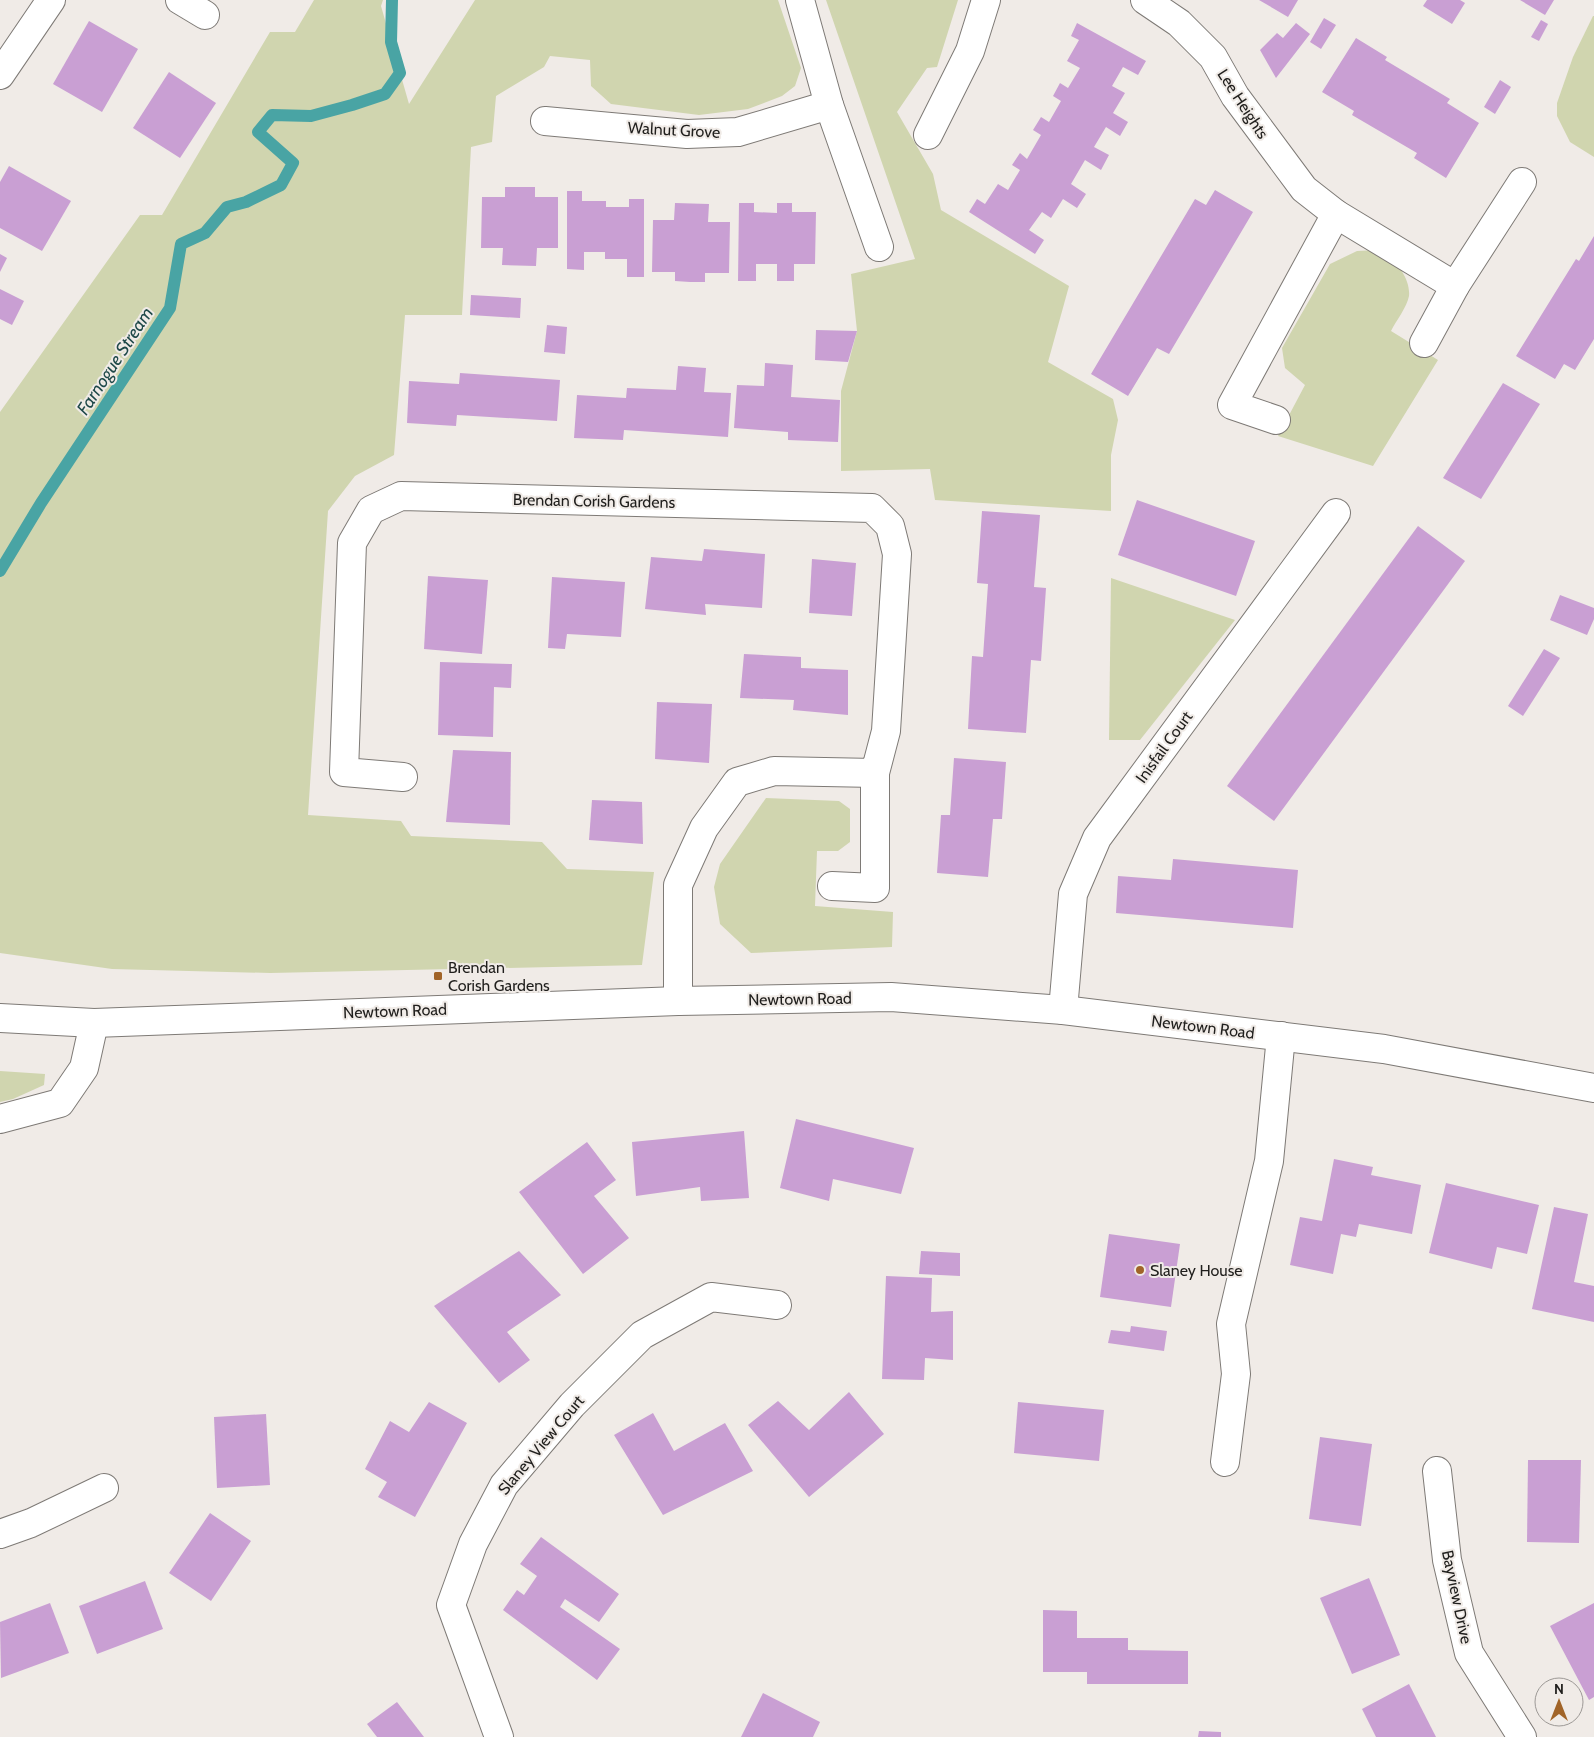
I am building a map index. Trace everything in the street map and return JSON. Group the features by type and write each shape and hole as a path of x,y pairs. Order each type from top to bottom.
{"street":[{"path":"0,75 51,0"},
{"path":"180,0 205,14"},
{"path":"800,0 829,105 879,247"},
{"path":"928,135 970,51 986,0"},
{"name":"Lee Heights","path":"1145,0 1178,23 1212,57 1235,96 1304,189 1336,214 1456,286"},
{"name":"Walnut Grove","path":"545,121 687,134 738,132 829,105"},
{"path":"1424,343 1456,286 1522,182"},
{"path":"1276,420 1232,405 1336,214"},
{"name":"Brendan Corish Gardens","path":"403,777 344,772 352,543 371,510 401,496 872,508 890,526 897,554 886,731 876,773 875,888 832,886"},
{"name":"Inisfail Court","path":"1063,1010 1073,894 1097,838 1336,514"},
{"path":"678,1001 678,885 704,828 737,782 774,771 876,773"},
{"name":"Newtown Road","path":"0,1018 94,1023 678,1001 891,997 1063,1010 1281,1036 1422,1055 1594,1088"},
{"path":"0,1119 60,1103 84,1068 94,1023"},
{"path":"1224,1462 1236,1374 1231,1324 1268,1161 1281,1036"},
{"name":"Slaney View Court","path":"499,1737 451,1605 473,1544 504,1485 572,1405 642,1334 711,1297 777,1305"},
{"name":"Bayview Drive","path":"1437,1471 1447,1560 1469,1653 1522,1737"},
{"path":"0,1534 30,1523 104,1488"}],"green space":[{"path":"314,0 383,0 381,6 409,104 475,0 778,0 801,68 795,86 782,96 748,109 699,115 611,104 591,86 590,60 550,56 544,67 496,96 492,142 471,147 462,315 405,315 394,455 355,476 328,511 308,815 401,821 411,836 542,842 567,869 654,872 642,965 270,973 112,969 0,953 0,412 140,215 162,215 270,32 295,32"},
{"path":"826,0 958,0 937,67 927,68 897,112 933,174 941,210 1069,286 1048,362 1113,399 1118,420 1111,455 1111,511 935,500 930,469 841,471 841,391 857,331 851,274 915,259"},
{"path":"1593,16 1594,157 1570,142 1557,116 1557,103 1573,57"},
{"path":"1357,251 1380,253 1387,256 1399,267 1407,281 1409,296 1391,331 1438,360 1373,466 1278,436 1305,385 1285,368 1282,348 1330,264"},
{"path":"1111,578 1235,620 1140,740 1109,740"},
{"path":"766,798 839,801 850,809 850,842 838,851 817,851 815,906 893,912 892,947 751,953 720,924 714,887 720,864"},
{"path":"0,1071 45,1074 44,1085 13,1099 0,1102"}],"building":[{"path":"1259,0 1298,0 1288,17"},
{"path":"1427,0 1460,0 1465,3 1452,24 1423,6"},
{"path":"1520,0 1554,0 1545,15"},
{"path":"1324,18 1336,25 1321,49 1310,42"},
{"path":"1541,20 1548,24 1539,41 1531,37"},
{"path":"89,21 138,49 102,112 53,84"},
{"path":"1077,23 1146,61 1138,75 1123,67 1112,86 1125,93 1113,113 1128,122 1120,136 1106,127 1094,147 1109,155 1101,170 1085,160 1071,184 1086,194 1077,208 1063,199 1051,218 1042,212 1029,230 1044,240 1035,254 969,212 977,199 985,204 998,184 1008,190 1020,170 1012,165 1020,153 1027,159 1041,135 1033,130 1041,117 1049,122 1061,101 1053,96 1060,83 1068,88 1080,68 1067,61 1079,40 1071,36"},
{"path":"1296,23 1310,34 1276,78 1260,50 1277,33 1283,38"},
{"path":"1356,38 1387,57 1385,60 1450,99 1447,103 1479,123 1446,178 1414,158 1417,153 1352,115 1354,111 1322,92"},
{"path":"169,72 216,103 180,158 133,128"},
{"path":"1500,80 1511,87 1495,114 1484,107"},
{"path":"9,166 71,201 42,251 0,228 0,182"},
{"path":"505,187 535,187 535,197 558,197 558,248 537,248 536,266 502,265 503,248 481,248 482,197 505,197"},
{"path":"1215,190 1253,212 1169,354 1157,348 1128,396 1091,374 1195,199 1206,205"},
{"path":"567,191 582,191 582,201 606,201 606,207 629,207 629,199 644,199 644,277 627,277 627,259 605,259 605,252 584,252 584,270 567,269"},
{"path":"675,203 709,204 708,222 730,222 729,273 705,273 705,282 690,282 675,281 675,272 652,272 653,220 674,220"},
{"path":"739,203 754,203 754,212 777,213 777,203 792,203 792,212 816,212 815,264 794,264 794,281 777,281 777,264 756,264 756,281 738,281"},
{"path":"1594,236 1594,339 1575,370 1564,364 1555,379 1516,356 1576,259 1579,261"},
{"path":"0,254 7,258 0,272"},
{"path":"0,289 24,301 12,325 0,319"},
{"path":"471,295 521,298 520,318 470,315"},
{"path":"547,325 567,327 565,354 544,352"},
{"path":"816,330 857,331 848,362 815,360"},
{"path":"765,363 793,365 791,397 840,400 838,442 788,440 788,432 734,428 737,385 764,386"},
{"path":"678,366 706,368 704,392 731,393 728,437 624,430 623,440 574,438 577,395 626,398 627,388 676,390"},
{"path":"460,373 560,380 557,421 457,415 456,426 407,423 409,381 459,384"},
{"path":"1503,383 1540,404 1481,499 1443,478"},
{"path":"1137,500 1255,541 1236,596 1118,555"},
{"path":"982,511 1040,515 1034,587 1046,588 1041,661 1031,660 1026,733 968,729 972,656 983,657 988,584 977,583"},
{"path":"1418,526 1465,561 1274,821 1227,786"},
{"path":"704,549 765,554 762,608 705,604 706,615 645,609 651,557 702,561"},
{"path":"812,559 856,563 852,616 809,613"},
{"path":"428,576 488,580 482,654 424,649"},
{"path":"552,577 625,582 621,637 567,634 565,649 548,648"},
{"path":"1560,595 1594,608 1594,619 1587,635 1550,620"},
{"path":"1544,649 1560,658 1523,716 1508,706"},
{"path":"744,654 801,657 801,668 848,670 848,715 793,710 794,700 740,698"},
{"path":"440,662 512,664 511,688 494,687 493,737 438,735"},
{"path":"657,702 712,704 709,763 655,759"},
{"path":"453,750 511,752 510,825 446,822"},
{"path":"954,758 1006,762 1002,819 993,819 988,877 937,873 941,815 950,815"},
{"path":"592,800 642,802 643,844 589,840"},
{"path":"1173,859 1298,870 1293,928 1116,913 1118,876 1171,880"},
{"path":"796,1119 914,1148 901,1194 833,1179 829,1201 780,1188"},
{"path":"744,1131 749,1198 701,1201 700,1187 636,1196 632,1142"},
{"path":"587,1142 616,1180 594,1196 629,1238 583,1274 519,1192"},
{"path":"1334,1159 1373,1167 1371,1175 1421,1185 1412,1234 1359,1224 1356,1237 1341,1234 1333,1274 1290,1265 1300,1217 1322,1221"},
{"path":"1446,1183 1539,1205 1527,1254 1497,1247 1492,1269 1429,1253"},
{"path":"1554,1207 1588,1214 1574,1282 1594,1286 1594,1322 1532,1309"},
{"name":"Slaney House","path":"1109,1234 1180,1244 1171,1307 1100,1297"},
{"path":"519,1251 561,1295 507,1332 530,1360 499,1383 434,1306"},
{"path":"921,1251 960,1253 960,1276 919,1274"},
{"path":"886,1276 932,1278 931,1312 953,1311 953,1360 925,1358 924,1380 882,1379"},
{"path":"1131,1326 1167,1331 1164,1351 1108,1343 1111,1330 1130,1332"},
{"path":"849,1392 884,1434 809,1497 748,1425 778,1401 809,1430"},
{"path":"429,1402 467,1423 415,1517 378,1497 387,1482 365,1469 390,1421 409,1432"},
{"path":"1018,1402 1104,1410 1099,1461 1014,1453"},
{"path":"653,1413 674,1451 725,1423 753,1471 663,1515 614,1435"},
{"path":"266,1414 270,1485 217,1488 214,1417"},
{"path":"1320,1437 1372,1444 1361,1526 1309,1519"},
{"path":"1528,1460 1581,1460 1579,1543 1527,1542"},
{"path":"210,1513 251,1541 211,1601 169,1573"},
{"path":"541,1537 619,1594 599,1622 565,1599 560,1607 620,1649 597,1680 503,1610 517,1590 524,1595 537,1576 520,1564"},
{"path":"1369,1578 1400,1655 1352,1674 1320,1598"},
{"path":"145,1581 163,1629 97,1654 79,1606"},
{"path":"50,1603 69,1653 1,1678 0,1622"},
{"path":"1594,1603 1594,1697 1589,1700 1584,1691 1584,1677 1577,1677 1550,1626"},
{"path":"1043,1610 1077,1611 1077,1638 1128,1638 1128,1650 1188,1651 1188,1684 1087,1684 1087,1672 1043,1672"},
{"path":"1409,1684 1436,1737 1376,1737 1362,1709"},
{"path":"763,1693 820,1722 813,1737 741,1737"},
{"path":"397,1702 424,1737 377,1737 367,1724"},
{"path":"1199,1731 1221,1732 1221,1737 1198,1737"}],"waterway":[{"name":"Farnogue Stream","path":"0,571 41,503 170,308 181,244 205,233 227,207 246,202 281,185 293,163 258,132 272,115 311,116 385,94 400,73 391,42 392,0"}],"place":[{"name":"Brendan Corish Gardens","path":"438,976"},
{"name":"Slaney House","path":"1140,1270"}]}
